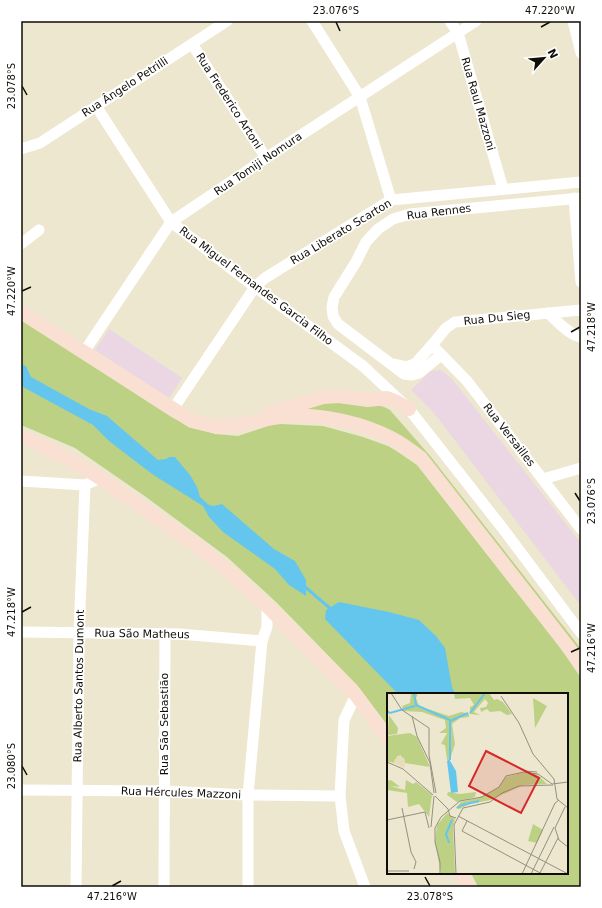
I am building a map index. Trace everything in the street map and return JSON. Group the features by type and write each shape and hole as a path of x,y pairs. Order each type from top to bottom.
{"main road":[{"path":"21,312 192,421 208,425 227,426 288,416 326,418 367,428 392,438 421,458 431,470 571,650 581,665"},
{"path":"248,423 289,406 322,397 340,396 368,400 387,398 409,409"},
{"path":"21,437 33,441 79,465 199,547 267,606 356,695 387,739"},
{"path":"462,874 468,887"}],"street":[{"name":"Rua Ângelo Petrilli","path":"21,149 40,143 227,21"},
{"path":"312,21 360,97 391,200"},
{"name":"Rua Raul Mazzoni","path":"450,21 458,33 503,189"},
{"name":"Rua Tomiji Nomura","path":"84,352 171,222 476,21"},
{"path":"573,21 581,53"},
{"name":"Rua Frederico Artoni","path":"192,44 266,158"},
{"name":"Rua Miguel Fernandes Garcia Filho","path":"96,106 171,222 363,366 409,409 504,530 581,633"},
{"name":"Rua Liberato Scarton","path":"174,409 256,287 265,278 391,200 581,182"},
{"path":"578,198 581,282"},
{"name":"Rua Rennes","path":"441,355 419,373 412,375 404,374 338,324 333,316 332,308 334,297 356,262 366,242 378,229 393,219 410,214 578,198"},
{"path":"21,244 39,230"},
{"name":"Rua Du Sieg","path":"432,345 446,328 454,322 581,310"},
{"path":"548,313 568,330 581,337"},
{"name":"Rua Rennes","path":"388,363 407,367 416,363 432,345"},
{"name":"Rua Versailles","path":"432,345 467,381 581,529"},
{"path":"543,479 581,468"},
{"path":"21,482 85,486 100,478"},
{"name":"Rua Alberto Santos Dumont","path":"76,887 79,633 85,486"},
{"path":"248,887 248,795 262,641 268,626 267,606"},
{"name":"Rua São Matheus","path":"21,632 165,634 262,641"},
{"name":"Rua São Sebastião","path":"164,887 165,634"},
{"path":"356,695 344,720 340,796 344,831 365,887"},
{"name":"Rua Hércules Mazzoni","path":"21,790 164,791 248,795 340,796"}],"shaded area":[{"path":"109,329 182,378 169,398 95,350"},
{"path":"441,370 452,379 581,543 581,606 434,413 411,390 431,371"}],"green space":[{"path":"21,320 173,418 191,427 215,434 238,436 271,425 323,426 363,437 388,446 417,465 555,640 581,678 581,887 478,887 472,874 568,874 568,693 387,693 387,725 357,685 277,603 227,557 146,497 75,448 21,425"},
{"path":"318,401 365,403 390,410 431,457 581,649 581,655 414,447 292,409"}],"water":[{"path":"21,364 26,366 31,377 89,409 107,416 158,460 175,457 190,475 197,487 200,497 209,505 213,506 222,504 274,549 295,561 306,580 306,596 289,585 275,569 223,532 209,517 203,506 152,474 109,441 93,425 21,386"},
{"path":"339,602 389,612 419,620 436,636 445,648 452,687 455,693 397,693 325,619 326,610"}],"waterway":[{"path":"304,586 332,610"}]}
